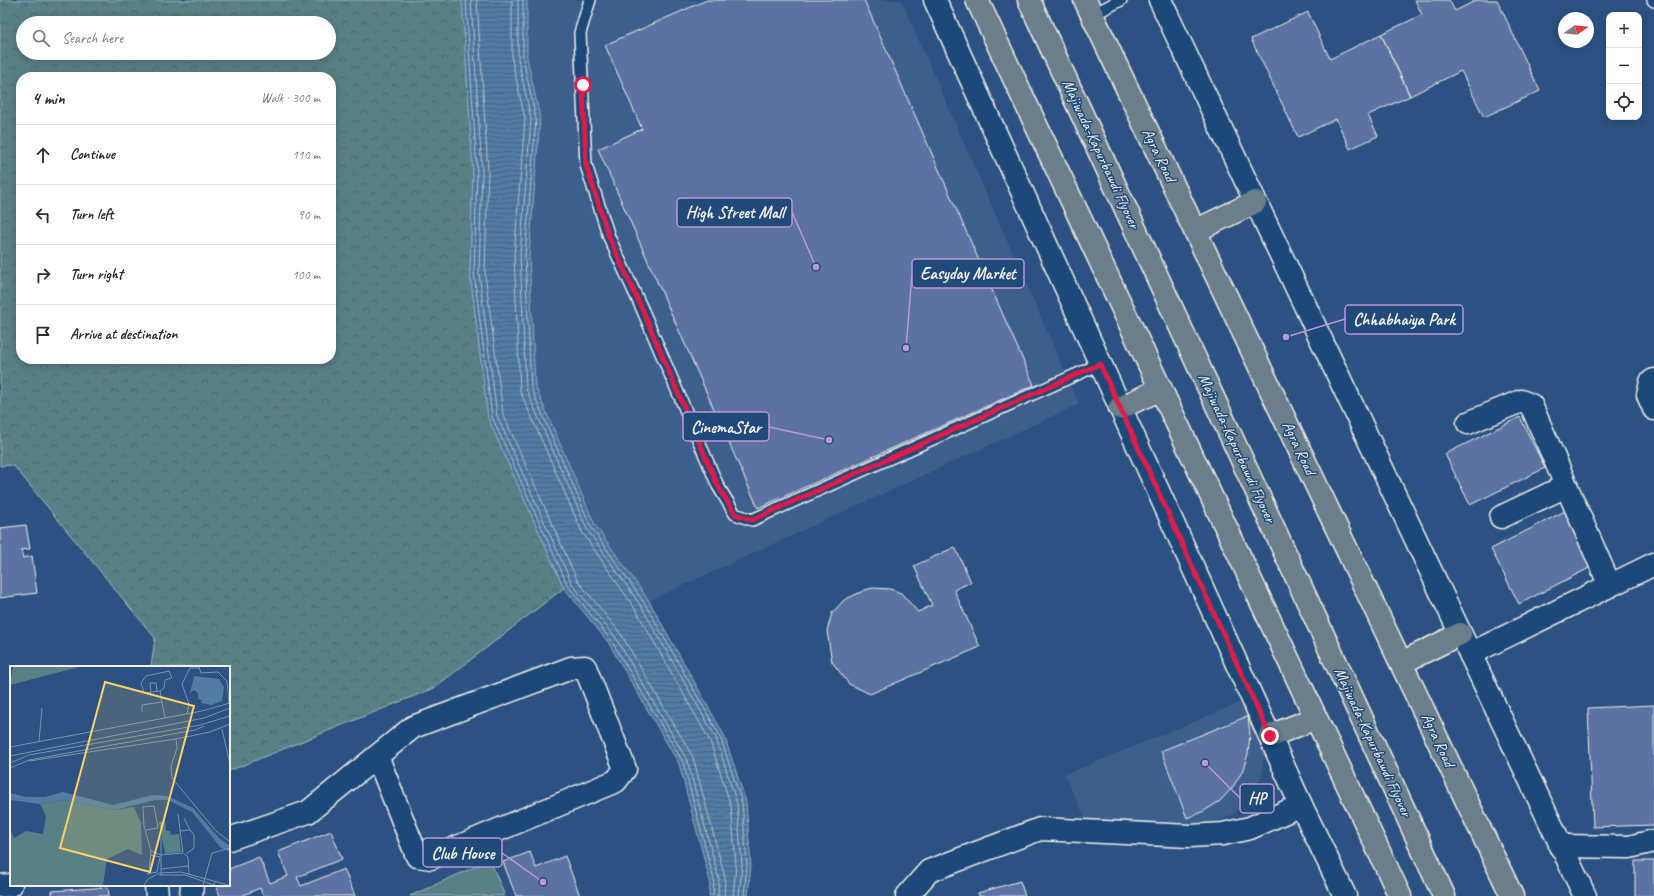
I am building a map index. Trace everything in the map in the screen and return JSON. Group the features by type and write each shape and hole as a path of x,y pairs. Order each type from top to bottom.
{"highway":[{"path":"977,0 1400,896"},
{"name":"Majiwada-Kapurbawdi Flyover","path":"1029,0 1444,896"},
{"name":"Agra Road","path":"1088,8 1512,896"},
{"path":"1195,231 1254,202"},
{"path":"1120,408 1161,389"},
{"path":"1401,663 1465,644"},
{"path":"1270,736 1316,718"}],"street":[{"path":"935,0 1301,805 1345,896"},
{"path":"1160,0 1254,202 1584,896"},
{"path":"1654,380 1651,382 1648,395 1654,409"},
{"path":"1468,423 1521,400 1531,405 1610,586"},
{"path":"1501,517 1566,486"},
{"path":"1465,644 1610,586 1654,564"},
{"path":"230,839 308,812 377,756 413,727 571,668 585,667 625,769 616,781 431,858 418,856 377,756"},
{"path":"907,896 929,871 1040,829 1190,836 1224,834 1250,828 1301,805"},
{"path":"1560,846 1629,847 1654,841"},
{"path":"0,886 10,885"},
{"path":"156,886 157,896"},
{"path":"191,896 192,886"}],"lane":[{"path":"590,0 580,33 586,165 609,237 643,311 718,486 735,514 752,520 1100,364"},
{"path":"1088,8 1121,0"}],"shaded area":[{"path":"527,0 901,0 1079,404 649,601 595,525 534,386 529,255"},
{"path":"1242,702 1265,748 1262,774 1251,797 1232,815 1208,825 1182,826 1086,819 1064,775"}],"green space":[{"path":"0,0 462,0 473,171 470,273 488,418 564,588 434,688 230,771 230,666 151,666 155,638 13,465 0,466"},
{"path":"490,860 505,896 410,896"}],"water":[{"path":"462,0 527,0 527,58 540,118 529,255 535,386 595,525 649,601 724,735 746,802 751,865 748,896 709,896 710,881 679,764 608,642 564,588 488,418 470,273 473,171"}],"building":[{"path":"707,0 864,0 1034,385 758,508 598,149 642,129 605,45"},
{"path":"1415,0 1449,0 1455,11 1477,0 1497,0 1540,91 1484,117 1461,71 1410,96 1381,34 1422,15"},
{"path":"1308,12 1330,59 1381,34 1410,96 1368,115 1378,136 1350,149 1336,119 1298,137 1251,39"},
{"path":"1520,417 1545,468 1470,505 1445,454"},
{"path":"1567,510 1595,565 1519,604 1491,549"},
{"path":"26,525 30,549 21,550 23,558 32,556 37,593 0,598 0,528"},
{"path":"955,547 971,582 954,590 980,647 870,694 849,684 832,662 827,631 832,613 844,600 865,590 873,588 890,589 901,593 918,612 932,605 914,566"},
{"path":"1654,705 1654,825 1593,827 1588,708"},
{"path":"1248,716 1250,735 1248,754 1242,772 1232,788 1220,801 1204,811 1187,818 1161,751"},
{"path":"331,831 342,859 297,877 301,886 344,869 355,896 263,896 260,888 241,896 220,896 216,886 230,886 230,869 259,857 270,883 288,876 278,852"},
{"path":"530,852 536,868 565,856 580,896 516,896 503,862"},
{"path":"1635,861 1654,861 1654,896 1635,896"},
{"path":"1020,881 1025,896 979,896 978,893"},
{"path":"108,887 109,896 52,896 52,891"}],"place":[{"name":"High Street Mall","path":"816,267"},
{"name":"Chhabhaiya Park","path":"1286,337"},
{"name":"Easyday Market","path":"906,348"},
{"name":"CinemaStar","path":"829,440"},
{"name":"HP","path":"1205,763"},
{"name":"Club House","path":"543,882"}],"route":[{"path":"583,85 586,165 609,237 643,311 718,486 735,514 752,520 1100,364 1270,736"}]}
